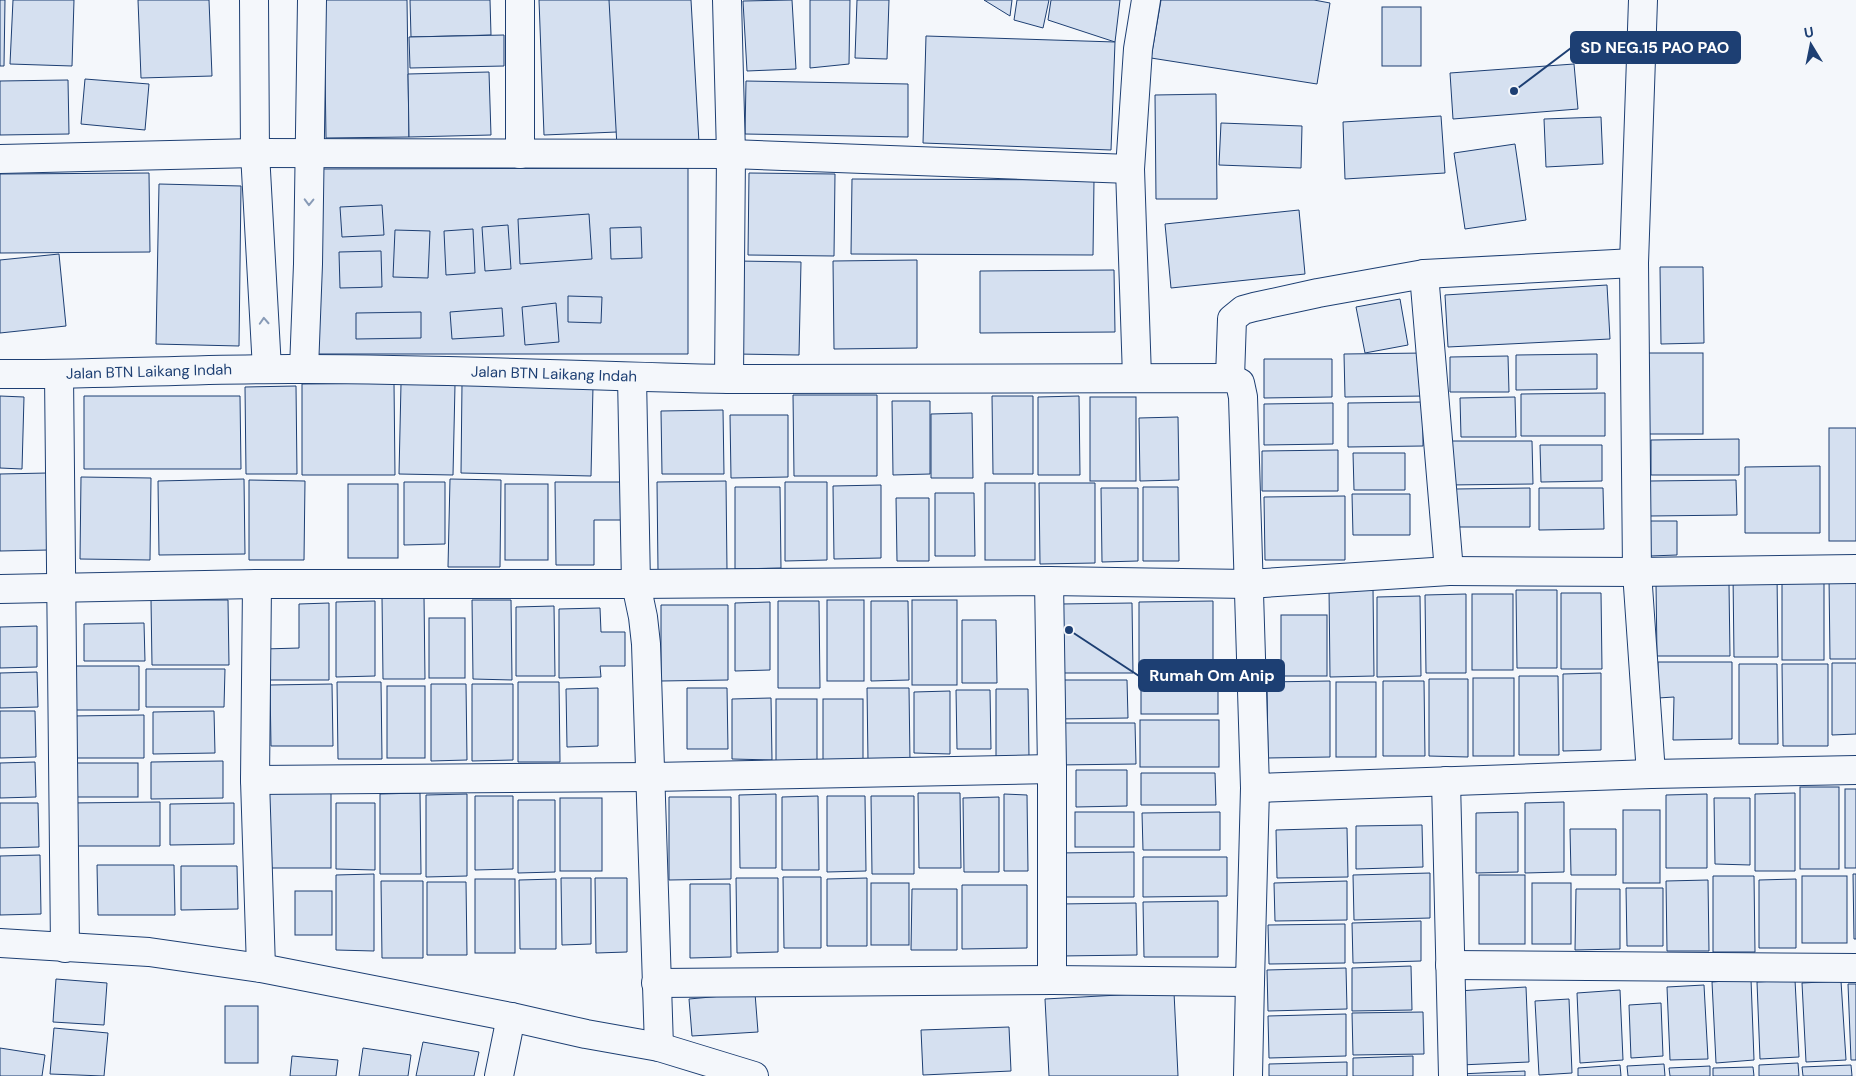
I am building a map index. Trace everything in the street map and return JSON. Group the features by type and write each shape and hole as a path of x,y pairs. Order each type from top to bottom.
{"street":[{"path":"254,0 254,153 266,369"},
{"path":"304,368 312,0"},
{"path":"520,0 520,154"},
{"path":"727,0 731,154 729,379"},
{"path":"1137,377 1130,169 1138,48 1146,0"},
{"path":"1643,0 1634,263 1637,572 1651,774"},
{"path":"0,159 254,153 731,154 1130,169"},
{"path":"1248,1076 1254,788 1242,397 1240,383 1230,378 1232,319 1243,310 1318,293 1424,274 1634,263"},
{"path":"1424,274 1449,570"},
{"name":"Jalan BTN Laikang Indah","path":"0,374 59,375 304,368 526,372 729,379 1230,378"},
{"path":"59,375 65,948"},
{"path":"632,377 636,584 644,617 646,644 652,777 659,1047"},
{"path":"0,589 257,584 1048,581 1248,584 1449,570 1637,572 1856,569"},
{"path":"1048,581 1052,770 1052,980"},
{"path":"257,584 255,780 261,968"},
{"path":"255,780 652,777 1052,770"},
{"path":"1254,788 1651,774 1856,770"},
{"path":"1446,781 1453,1076"},
{"path":"0,942 65,948 149,952 261,968 659,1047 754,1076"},
{"path":"1450,965 1856,968"},
{"path":"656,983 1052,980 1250,982"},
{"path":"499,1076 510,1017"}],"building":[{"path":"0,0 5,0 4,66 0,66"},
{"path":"13,0 74,0 72,66 10,64"},
{"path":"138,0 209,0 212,76 141,78"},
{"path":"324,0 407,0 409,137 326,138"},
{"path":"410,0 490,0 491,35 411,37"},
{"path":"539,0 612,0 617,132 544,135"},
{"path":"609,0 691,0 699,143 617,147"},
{"path":"792,0 796,69 747,71 743,1"},
{"path":"810,0 850,0 849,64 810,68"},
{"path":"857,0 889,0 887,59 855,58"},
{"path":"984,0 1012,0 1010,16"},
{"path":"1017,0 1049,0 1043,28 1014,20"},
{"path":"1051,0 1120,0 1115,42 1048,20"},
{"path":"1161,0 1314,0 1330,3 1317,84 1151,58"},
{"path":"1382,7 1421,7 1421,66 1382,66"},
{"path":"504,35 504,66 410,68 409,37"},
{"path":"926,36 1115,42 1111,150 923,143"},
{"path":"1574,64 1578,109 1453,119 1450,73"},
{"path":"489,72 491,135 409,137 408,74"},
{"path":"85,79 149,84 145,130 81,124"},
{"path":"68,80 69,134 0,135 0,81"},
{"path":"746,81 908,84 908,137 745,134"},
{"path":"1216,94 1217,199 1156,199 1155,95"},
{"path":"1441,116 1445,173 1345,179 1343,122"},
{"path":"1601,117 1603,164 1546,167 1544,119"},
{"path":"1221,123 1302,126 1301,168 1219,165"},
{"path":"1515,144 1526,220 1465,229 1454,153"},
{"path":"688,168 688,354 316,354 316,169"},
{"path":"149,173 150,252 0,253 0,174"},
{"path":"749,173 835,174 834,256 748,255"},
{"path":"852,179 1094,180 1093,255 851,254"},
{"path":"159,184 241,186 239,346 156,344"},
{"path":"382,205 384,235 342,237 340,207"},
{"path":"1299,210 1305,274 1171,288 1165,224"},
{"path":"589,214 592,259 520,264 518,219"},
{"path":"508,225 511,269 485,271 482,227"},
{"path":"641,227 642,258 611,259 610,228"},
{"path":"473,229 475,273 446,275 444,231"},
{"path":"395,230 430,231 428,278 393,277"},
{"path":"381,251 382,287 340,288 339,252"},
{"path":"59,254 66,326 0,333 0,260"},
{"path":"917,260 917,348 834,349 833,261"},
{"path":"738,261 801,262 799,355 736,354"},
{"path":"1660,267 1703,267 1704,343 1661,344"},
{"path":"1114,270 1115,332 980,333 980,271"},
{"path":"1607,285 1610,339 1448,347 1445,295"},
{"path":"568,296 602,297 601,323 568,322"},
{"path":"1400,299 1408,345 1365,353 1356,307"},
{"path":"556,303 559,342 525,345 522,307"},
{"path":"502,308 504,336 452,339 450,312"},
{"path":"421,312 421,338 356,339 356,313"},
{"path":"1424,353 1425,396 1345,397 1344,354"},
{"path":"1645,353 1703,353 1703,434 1645,434"},
{"path":"1597,354 1597,389 1516,390 1516,355"},
{"path":"1508,356 1509,392 1450,392 1450,357"},
{"path":"1264,359 1332,359 1332,397 1264,398"},
{"path":"394,383 395,475 302,475 302,384"},
{"path":"401,384 455,385 453,475 399,474"},
{"path":"462,384 593,386 591,476 461,473"},
{"path":"296,386 297,474 246,474 245,387"},
{"path":"1605,393 1605,436 1521,436 1521,394"},
{"path":"793,395 877,395 877,476 794,476"},
{"path":"0,396 24,397 22,469 0,468"},
{"path":"84,396 240,396 241,469 84,469"},
{"path":"992,396 1033,396 1033,474 993,474"},
{"path":"1079,396 1080,475 1038,475 1038,397"},
{"path":"1090,397 1136,397 1136,481 1090,481"},
{"path":"1515,397 1516,437 1461,437 1460,398"},
{"path":"892,401 930,401 930,474 893,475"},
{"path":"1423,402 1423,446 1348,447 1348,403"},
{"path":"1333,403 1333,444 1264,445 1264,404"},
{"path":"723,410 724,474 662,474 661,411"},
{"path":"972,413 973,478 931,478 931,414"},
{"path":"730,415 788,415 788,477 731,478"},
{"path":"1178,417 1179,480 1140,481 1139,418"},
{"path":"1829,428 1856,428 1856,541 1829,541"},
{"path":"1739,439 1739,475 1651,475 1651,440"},
{"path":"1448,441 1532,441 1533,484 1448,485"},
{"path":"1540,445 1602,445 1602,481 1541,482"},
{"path":"1338,450 1338,491 1262,491 1262,451"},
{"path":"1353,453 1405,453 1405,490 1354,490"},
{"path":"1820,466 1820,533 1745,533 1745,467"},
{"path":"47,473 49,550 0,551 0,474"},
{"path":"81,477 151,478 150,560 80,559"},
{"path":"244,479 245,554 159,555 158,481"},
{"path":"450,479 501,480 500,567 448,567"},
{"path":"249,480 305,481 304,560 249,560"},
{"path":"1736,480 1737,515 1650,516 1650,481"},
{"path":"726,481 727,570 658,570 657,482"},
{"path":"404,482 445,482 445,544 404,545"},
{"path":"555,482 625,482 626,520 594,520 594,565 556,565"},
{"path":"785,482 827,482 827,560 785,561"},
{"path":"985,483 1035,483 1035,560 985,560"},
{"path":"1039,483 1095,483 1095,563 1040,564"},
{"path":"348,484 398,484 398,558 348,558"},
{"path":"505,484 548,484 548,560 505,560"},
{"path":"881,485 881,558 834,559 833,486"},
{"path":"735,487 780,487 781,568 735,569"},
{"path":"1143,487 1178,487 1179,561 1143,561"},
{"path":"1101,488 1138,488 1138,561 1102,562"},
{"path":"1530,488 1530,527 1456,527 1456,489"},
{"path":"1539,488 1603,488 1604,529 1539,530"},
{"path":"935,493 974,493 975,556 935,556"},
{"path":"1352,494 1410,494 1410,535 1353,535"},
{"path":"1345,496 1345,560 1265,560 1264,497"},
{"path":"896,498 929,498 929,561 897,561"},
{"path":"1650,521 1677,521 1677,555 1650,556"},
{"path":"1733,575 1777,575 1778,657 1734,657"},
{"path":"1829,577 1856,577 1856,659 1830,659"},
{"path":"1782,578 1824,578 1824,660 1782,660"},
{"path":"1656,584 1729,584 1730,656 1657,656"},
{"path":"1329,588 1373,588 1374,676 1330,677"},
{"path":"1516,590 1557,590 1557,668 1517,668"},
{"path":"1561,593 1601,593 1602,669 1561,669"},
{"path":"1466,594 1466,673 1426,673 1425,595"},
{"path":"1472,594 1513,594 1513,670 1472,670"},
{"path":"1420,596 1421,676 1377,677 1377,597"},
{"path":"424,597 425,679 383,679 382,598"},
{"path":"151,600 228,600 229,665 152,665"},
{"path":"472,600 511,600 512,680 473,679"},
{"path":"827,600 864,600 864,681 827,681"},
{"path":"912,600 957,600 957,685 912,685"},
{"path":"375,601 375,676 336,677 336,602"},
{"path":"778,601 819,601 820,688 778,688"},
{"path":"871,601 908,601 909,680 871,681"},
{"path":"1213,601 1213,671 1139,672 1139,602"},
{"path":"770,602 770,670 735,671 735,603"},
{"path":"329,603 329,680 264,680 264,649 299,648 299,604"},
{"path":"1132,603 1133,673 1061,673 1061,604"},
{"path":"661,605 728,605 728,680 661,681"},
{"path":"554,606 555,676 516,676 516,607"},
{"path":"600,608 601,632 625,632 625,666 600,666 601,677 559,678 559,609"},
{"path":"1281,615 1327,615 1327,676 1281,676"},
{"path":"429,618 465,618 465,678 429,678"},
{"path":"962,620 996,620 997,683 962,683"},
{"path":"144,623 145,661 84,661 84,624"},
{"path":"37,626 37,667 0,668 0,627"},
{"path":"1658,662 1732,662 1732,739 1673,740 1674,697 1658,698"},
{"path":"1832,663 1856,663 1856,734 1832,735"},
{"path":"1739,664 1777,664 1778,744 1739,744"},
{"path":"1782,664 1828,664 1828,746 1783,746"},
{"path":"72,666 139,666 139,710 73,710"},
{"path":"146,669 225,669 224,707 146,707"},
{"path":"37,672 38,707 0,708 0,673"},
{"path":"1601,673 1601,750 1563,751 1563,674"},
{"path":"1519,676 1558,676 1559,755 1519,755"},
{"path":"1473,678 1514,678 1514,756 1473,756"},
{"path":"1141,679 1218,679 1218,714 1141,714"},
{"path":"1429,679 1468,679 1468,757 1429,756"},
{"path":"1058,680 1127,680 1128,718 1058,719"},
{"path":"1330,681 1330,757 1268,758 1267,682"},
{"path":"1383,681 1424,681 1425,756 1383,756"},
{"path":"337,682 381,682 382,759 338,759"},
{"path":"518,682 559,682 560,762 518,762"},
{"path":"1336,682 1376,682 1376,757 1336,757"},
{"path":"332,684 333,746 271,746 270,685"},
{"path":"431,684 466,684 467,760 431,761"},
{"path":"472,684 513,684 513,760 472,761"},
{"path":"387,686 425,686 425,758 387,758"},
{"path":"598,688 598,746 567,747 566,689"},
{"path":"687,688 727,688 728,749 687,749"},
{"path":"867,688 909,688 910,761 868,761"},
{"path":"996,689 1028,689 1029,757 996,758"},
{"path":"956,690 990,690 991,749 957,749"},
{"path":"950,691 950,754 914,753 914,692"},
{"path":"771,698 772,760 732,759 732,699"},
{"path":"776,699 817,699 817,761 776,761"},
{"path":"823,699 863,699 863,760 823,760"},
{"path":"0,711 35,711 36,757 0,758"},
{"path":"214,711 215,753 153,754 153,712"},
{"path":"144,715 144,758 72,758 72,716"},
{"path":"1140,720 1219,720 1219,767 1140,767"},
{"path":"1057,723 1135,723 1136,764 1057,765"},
{"path":"223,761 223,798 151,799 151,762"},
{"path":"35,762 36,797 0,798 0,763"},
{"path":"74,763 138,763 138,797 74,797"},
{"path":"1076,770 1127,770 1127,806 1076,807"},
{"path":"1141,773 1215,773 1216,805 1141,805"},
{"path":"1800,787 1839,787 1839,869 1800,869"},
{"path":"1845,789 1856,789 1856,868 1845,868"},
{"path":"267,791 331,791 331,868 267,868"},
{"path":"420,793 421,874 380,874 380,794"},
{"path":"918,793 960,793 961,868 919,868"},
{"path":"1795,793 1795,871 1755,871 1755,794"},
{"path":"467,794 467,876 426,877 426,795"},
{"path":"776,794 776,868 740,868 739,795"},
{"path":"1004,794 1027,795 1028,871 1004,871"},
{"path":"1707,794 1707,868 1666,868 1666,795"},
{"path":"475,796 513,796 513,869 475,870"},
{"path":"818,796 819,870 782,870 782,797"},
{"path":"827,796 865,796 866,871 827,872"},
{"path":"871,796 914,796 914,874 872,874"},
{"path":"669,797 731,797 731,879 669,880"},
{"path":"999,797 999,872 964,872 963,798"},
{"path":"560,798 602,798 602,871 560,871"},
{"path":"1714,798 1750,798 1750,865 1715,864"},
{"path":"518,800 555,800 555,872 518,873"},
{"path":"160,802 160,846 72,846 71,803"},
{"path":"1564,802 1564,872 1525,873 1525,803"},
{"path":"0,803 38,803 39,847 0,848"},
{"path":"234,803 234,844 170,845 170,804"},
{"path":"336,803 375,803 375,870 336,869"},
{"path":"1623,810 1660,810 1660,883 1623,883"},
{"path":"1075,812 1134,812 1134,847 1075,847"},
{"path":"1220,812 1220,850 1143,850 1142,813"},
{"path":"1518,812 1518,872 1476,873 1476,813"},
{"path":"1422,825 1423,867 1356,869 1356,826"},
{"path":"1347,828 1348,877 1277,878 1276,830"},
{"path":"1570,829 1616,829 1616,875 1571,875"},
{"path":"1134,852 1134,897 1058,897 1057,853"},
{"path":"40,855 41,914 0,915 0,856"},
{"path":"1143,857 1227,857 1227,896 1143,897"},
{"path":"97,865 174,865 175,915 98,915"},
{"path":"181,866 237,866 238,909 181,910"},
{"path":"1430,873 1430,918 1354,920 1353,875"},
{"path":"374,874 374,951 336,950 336,875"},
{"path":"1853,874 1856,874 1856,939 1854,939"},
{"path":"1479,875 1525,875 1525,944 1479,944"},
{"path":"1713,876 1754,876 1755,952 1713,952"},
{"path":"1802,876 1847,876 1847,943 1802,943"},
{"path":"783,877 821,877 821,948 784,948"},
{"path":"561,878 591,878 591,944 562,945"},
{"path":"595,878 627,878 627,952 596,953"},
{"path":"736,878 778,878 778,952 737,953"},
{"path":"867,878 867,946 827,946 827,879"},
{"path":"475,879 515,879 515,953 475,953"},
{"path":"556,879 556,949 520,949 519,880"},
{"path":"1796,879 1796,948 1759,948 1759,880"},
{"path":"1708,880 1709,951 1667,951 1666,881"},
{"path":"381,881 423,881 423,958 382,958"},
{"path":"1347,881 1347,920 1275,921 1274,883"},
{"path":"427,882 466,882 467,955 427,955"},
{"path":"871,883 909,883 909,945 871,945"},
{"path":"1532,883 1571,883 1571,944 1532,944"},
{"path":"690,884 730,884 731,957 690,958"},
{"path":"962,885 1027,885 1027,948 962,949"},
{"path":"1626,888 1663,888 1663,946 1627,946"},
{"path":"912,889 957,889 957,950 911,950"},
{"path":"1576,889 1620,889 1620,949 1575,950"},
{"path":"295,891 332,891 332,935 295,935"},
{"path":"1218,901 1218,957 1144,957 1143,902"},
{"path":"1136,903 1137,955 1060,956 1059,904"},
{"path":"1421,921 1421,961 1353,963 1352,923"},
{"path":"1345,924 1345,963 1269,964 1268,925"},
{"path":"1411,966 1412,1010 1352,1011 1352,968"},
{"path":"1346,968 1347,1009 1268,1011 1267,970"},
{"path":"56,979 107,983 104,1025 53,1022"},
{"path":"1751,979 1754,1060 1716,1063 1712,982"},
{"path":"1795,980 1799,1057 1760,1059 1757,982"},
{"path":"1841,981 1846,1060 1806,1062 1802,983"},
{"path":"1848,984 1856,984 1856,1060 1851,1060"},
{"path":"1704,985 1708,1059 1670,1060 1667,987"},
{"path":"1526,987 1529,1062 1460,1065 1457,991"},
{"path":"1620,990 1623,1060 1580,1063 1577,993"},
{"path":"1174,992 1178,1076 1049,1076 1045,999"},
{"path":"755,993 758,1032 692,1036 689,999"},
{"path":"1569,999 1572,1073 1539,1075 1535,1001"},
{"path":"1661,1003 1663,1056 1631,1058 1629,1005"},
{"path":"225,1006 258,1006 258,1063 225,1063"},
{"path":"1423,1012 1424,1054 1353,1055 1352,1013"},
{"path":"1346,1014 1346,1056 1269,1058 1268,1016"},
{"path":"1009,1027 1011,1071 923,1075 921,1030"},
{"path":"54,1028 108,1033 104,1076 50,1074"},
{"path":"423,1042 479,1052 474,1076 416,1076"},
{"path":"0,1048 45,1055 42,1076 0,1076"},
{"path":"363,1048 411,1055 408,1076 359,1076"},
{"path":"292,1056 338,1060 336,1076 290,1076"},
{"path":"1413,1056 1413,1076 1353,1076 1353,1058"},
{"path":"1347,1062 1347,1076 1269,1076 1269,1064"},
{"path":"1798,1063 1799,1076 1759,1076 1759,1065"},
{"path":"1664,1064 1665,1076 1628,1076 1627,1066"},
{"path":"1620,1065 1621,1076 1578,1076 1578,1068"},
{"path":"1851,1065 1852,1076 1803,1076 1802,1067"},
{"path":"1710,1066 1710,1076 1670,1076 1669,1068"},
{"path":"1753,1067 1754,1076 1713,1076 1713,1068"},
{"path":"1525,1071 1525,1076 1459,1076 1459,1074"}],"place":[{"name":"SD NEG.15 PAO PAO","path":"1514,91"},
{"name":"Rumah Om Anip","path":"1069,630"}]}
